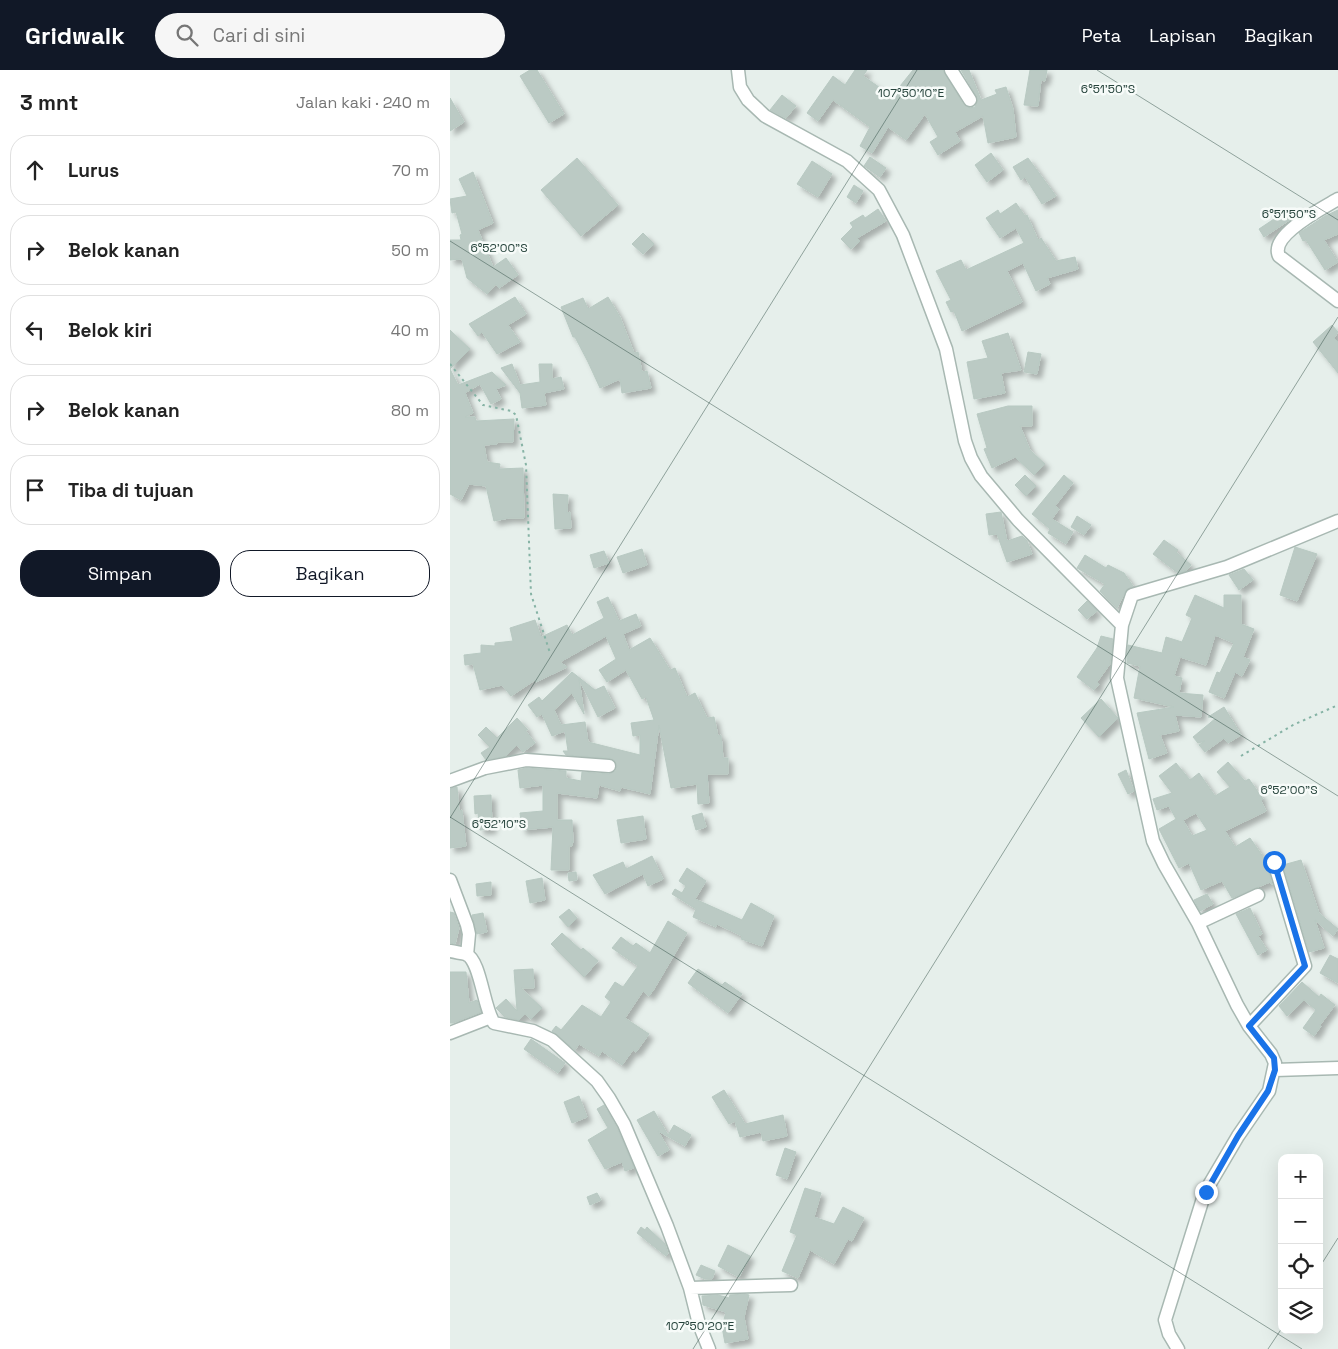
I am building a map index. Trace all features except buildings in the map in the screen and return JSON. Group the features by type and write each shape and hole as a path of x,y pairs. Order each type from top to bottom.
{"street":[{"path":"738,70 740,87 748,100 765,116 847,161 879,190 903,235 946,349 965,441 971,458 981,476 1018,520 1122,625"},
{"path":"951,70 970,100"},
{"path":"1338,199 1296,226 1277,246 1279,256 1338,301"},
{"path":"1178,1349 1169,1334 1166,1320 1206,1192 1238,1136 1268,1091 1275,1070 1271,1054 1249,1026 1229,991 1198,924 1153,841 1117,678 1122,625 1132,595 1227,567 1338,521"},
{"path":"450,781 484,768 526,760 609,766"},
{"path":"1249,1026 1305,966 1274,862"},
{"path":"450,880 464,912 469,934 466,955"},
{"path":"1198,924 1258,895"},
{"path":"450,951 466,955 473,960 478,972 486,1007 491,1018 500,1026 533,1031 552,1040 597,1081 624,1124 667,1226 690,1288 699,1324 709,1349"},
{"path":"450,1033 491,1018"},
{"path":"1275,1070 1338,1068"},
{"path":"690,1288 791,1285"}],"path":[{"path":"450,364 483,406 511,411 516,415 526,465 531,594 550,654"},
{"path":"1241,756 1293,725 1338,705"}],"route":[{"path":"1206,1192 1238,1136 1268,1091 1275,1070 1274,1058 1249,1026 1305,966 1304,956 1274,862"}]}
